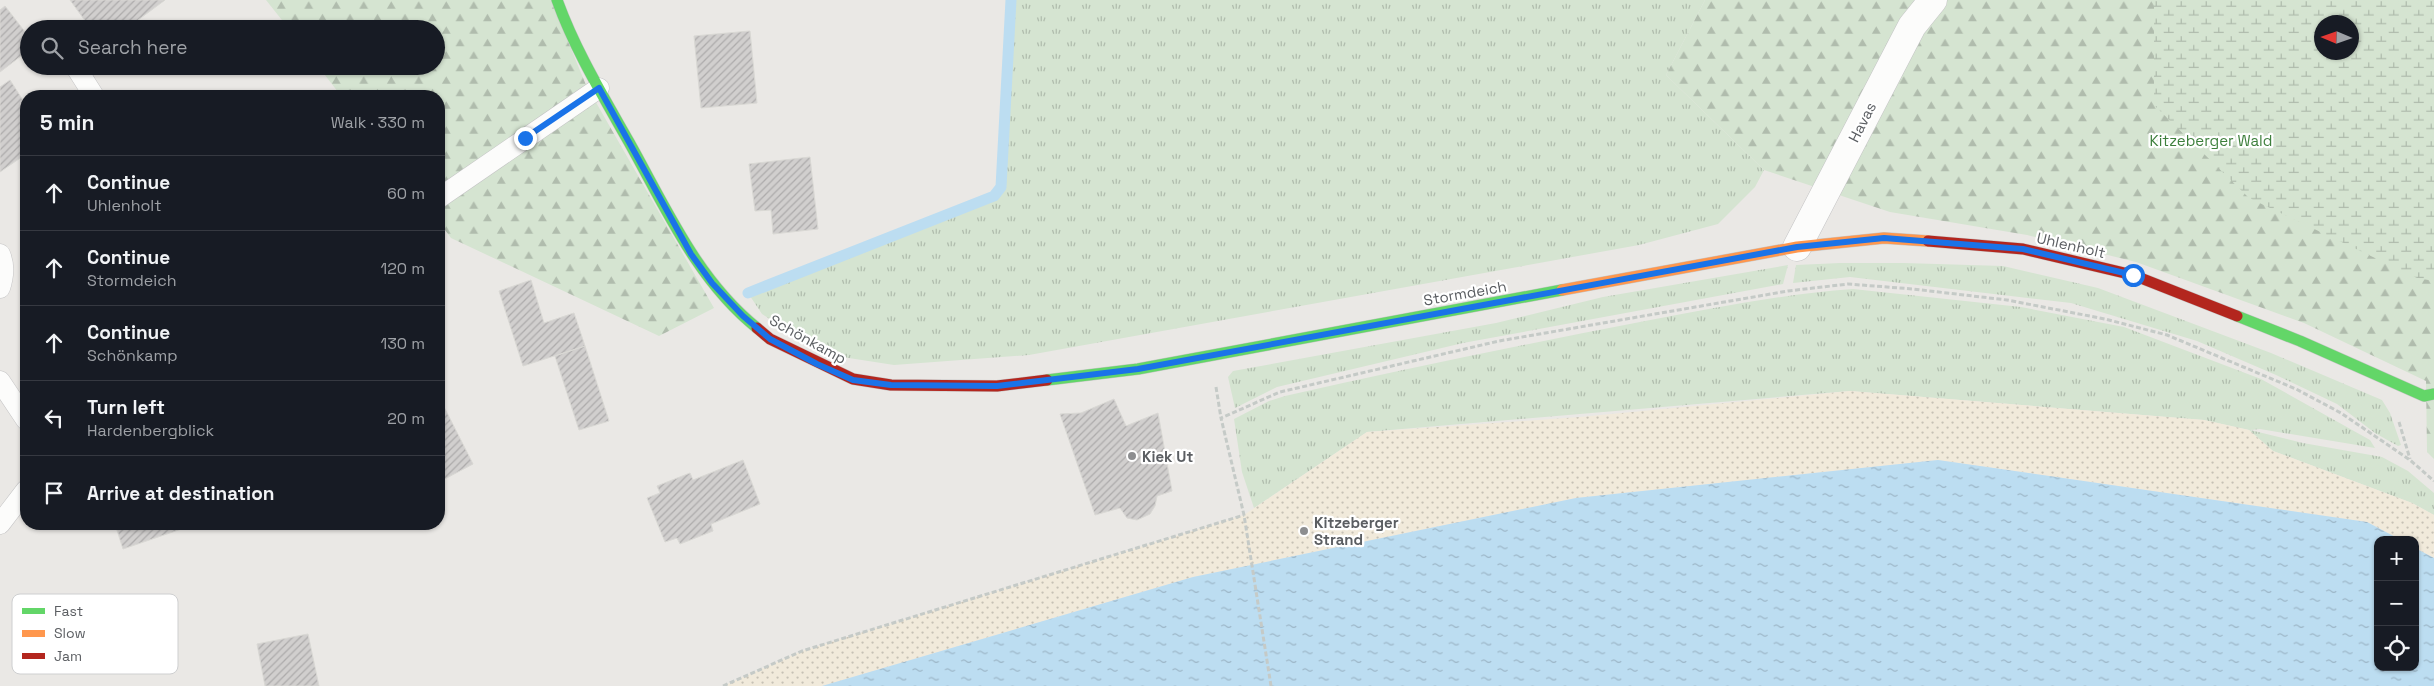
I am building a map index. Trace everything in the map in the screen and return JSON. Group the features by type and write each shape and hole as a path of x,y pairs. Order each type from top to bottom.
{"street":[{"name":"Schönkamp","path":"557,0 565,22 599,88 691,254 712,283 743,316 770,339 817,364 853,380 891,385 942,387 997,386 1138,369"},
{"name":"Havas","path":"1797,247 1912,26 1933,0"},
{"name":"Uhlenholt","path":"1797,247 1884,238 2023,249 2133,275 2300,341 2424,396 2434,394"},
{"name":"Stormdeich","path":"1138,369 1797,247"}],"lane":[{"path":"81,75 90,90"},
{"path":"445,194 599,88"},
{"path":"0,254 3,261 3,274 0,288"},
{"path":"0,381 20,411"},
{"path":"0,524 20,498"}],"path":[{"path":"1271,686 1244,515 1221,418 1280,392 1500,341 1788,291 1848,284 1914,289 2007,300 2105,319 2167,335 2296,389 2341,413 2410,460 2434,481"},
{"path":"723,686 802,651 1244,515"}],"green space":[{"path":"266,0 551,0 586,85 714,308 659,336 451,238 445,230 445,90 336,90 325,75 445,75 445,20 282,20"},
{"path":"1011,0 1705,0 1666,75 1764,170 1755,187 1718,224 1639,245 1029,355 894,365 823,354 762,314 748,293 994,196 1001,187"},
{"name":"Kitzeberger Wald","path":"1705,0 2434,0 2434,459 2427,452 2426,381 2304,323 2136,262 2027,235 1890,212 1764,170 1666,75"},
{"path":"2154,0 2434,0 2434,281 2417,278 2249,198 2154,105"},
{"path":"1840,263 2003,266 2098,288 2271,353 2382,400 2390,413 2401,445 2398,446 2375,433 2337,404 2197,341 2071,303 1850,277 1793,283 1796,265"},
{"path":"1788,265 1783,284 1463,343 1277,387 1235,408 1228,377 1233,371 1496,323 1603,297"},
{"path":"1853,289 2021,307 2124,327 2261,379 2370,440 2375,448 2260,429 2250,430 2303,443 2382,457 2408,471 2434,493 2434,515 2412,503 2273,451 2249,430 2204,420 1850,391 1367,432 1254,508 1242,472 1234,419 1269,401 1285,396 1640,322 1773,298"}],"sand":[{"name":"Kitzeberger Strand","path":"1850,391 2204,420 2249,430 2273,451 2412,503 2434,515 2434,558 2419,550 2419,536 2393,536 2367,522 1938,460 1576,498 1193,577 822,686 723,686 802,651 1244,515 1367,432 1580,417"}],"water":[{"path":"1938,460 2367,522 2393,536 2374,536 2374,671 2419,671 2419,550 2434,558 2434,686 822,686 1193,577 1576,498"}],"building":[{"path":"70,0 165,0 138,20 84,20"},
{"path":"5,6 20,25 20,57 0,72 0,10"},
{"path":"750,31 757,103 701,108 694,36"},
{"path":"10,80 20,96 20,158 0,172 0,87"},
{"path":"810,157 818,229 773,234 771,210 755,211 749,164"},
{"path":"531,280 544,323 574,313 585,346 523,366 499,291"},
{"path":"585,346 609,421 579,430 555,356"},
{"path":"1114,399 1126,426 1158,413 1172,491 1157,496 1155,506 1150,514 1137,520 1127,518 1120,508 1095,515 1060,414 1081,413"},
{"path":"445,409 473,464 445,479"},
{"path":"743,460 760,504 711,524 713,531 680,544 677,538 665,542 647,498 660,493 657,486 690,473 693,480"},
{"path":"117,530 178,530 123,549"},
{"path":"308,634 319,686 265,686 257,644"}],"waterway":[{"path":"748,293 994,196 1001,187 1011,0"}],"traffic: fast":[{"path":"557,0 572,37 590,72 684,242 717,288 757,328"},
{"path":"1047,380 1138,369 1562,290"},
{"path":"2237,316 2300,341 2424,396 2434,394"}],"traffic: slow":[{"path":"1562,290 1797,247 1884,238 1928,241"}],"traffic: jam":[{"path":"1928,241 2023,249 2133,275 2237,316"},
{"path":"757,328 770,339 853,379 891,385 997,386 1047,380"}],"place":[{"name":"Kiek Ut","path":"1132,456"},
{"name":"Kitzeberger Strand","path":"1304,531"}],"route":[{"path":"525,138 599,88 691,254 712,283 743,316 770,339 817,364 853,380 891,385 942,387 997,386 1138,369 1797,247 1884,238 2023,249 2133,275"}]}
